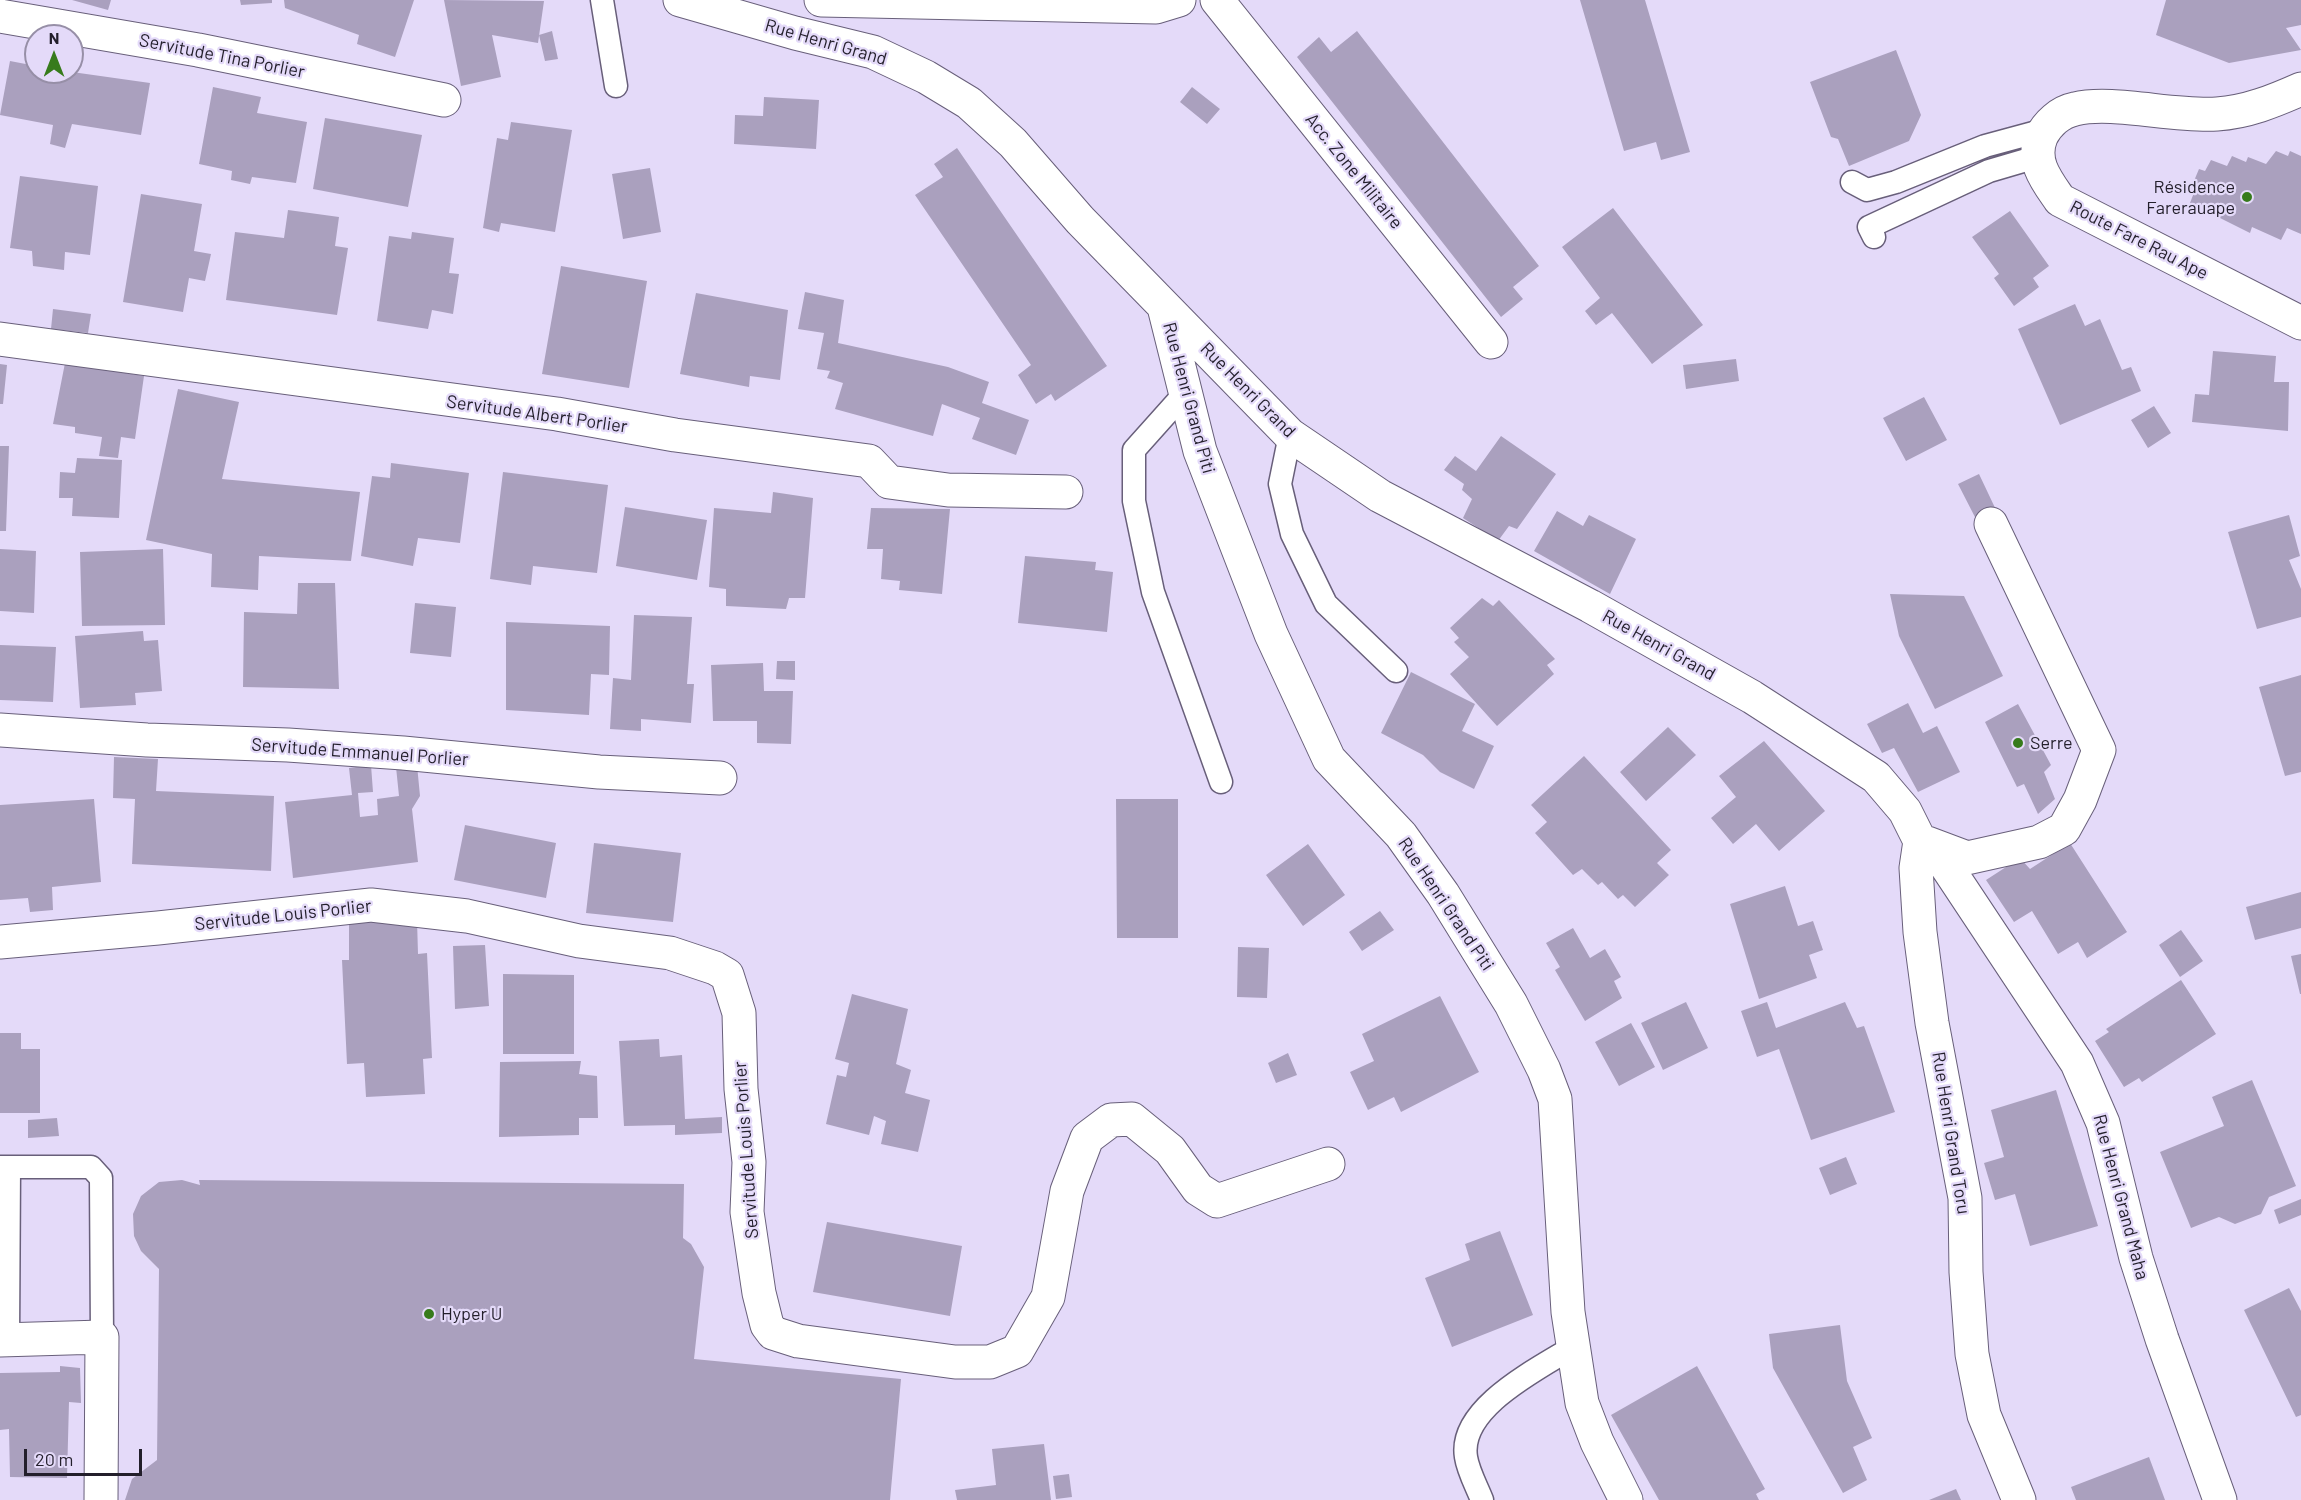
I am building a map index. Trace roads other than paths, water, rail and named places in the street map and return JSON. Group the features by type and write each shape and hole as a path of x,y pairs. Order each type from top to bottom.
{"street":[{"name":"Rue Henri Grand","path":"680,0 795,33 873,52 926,77 969,103 1013,143 1080,220 1290,435 1380,496 1590,606 1752,697 1876,777 1905,811 1925,855"},
{"path":"820,0 1156,7 1179,0"},
{"name":"Acc. Zone Militaire","path":"1217,0 1491,342"},
{"name":"Servitude Tina Porlier","path":"0,15 198,50 444,100"},
{"path":"2042,143 2058,116 2075,109 2104,107 2178,114 2219,114 2251,109 2301,89"},
{"name":"Route Fare Rau Ape","path":"2042,143 2040,173 2060,200 2301,323"},
{"name":"Rue Henri Grand Piti","path":"1164,305 1200,451 1259,602 1329,759 1401,835 1443,894 1511,1004 1544,1070 1555,1098 1573,1347 1582,1403 1597,1442 1626,1500"},
{"name":"Servitude Albert Porlier","path":"0,339 557,414 675,435 869,462 889,482 948,490 1066,492"},
{"path":"1925,855 1967,858 2039,842 2064,830 2080,800 2099,750 1990,524"},
{"name":"Servitude Emmanuel Porlier","path":"0,729 147,740 334,748 599,772 720,778"},
{"name":"Rue Henri Grand Toru","path":"1925,855 1920,932 1932,1023 1965,1198 1966,1272 1972,1354 1984,1415 2019,1500"},
{"name":"Rue Henri Grand Maha","path":"1925,855 2038,1002 2082,1073 2103,1123 2136,1258 2162,1340 2220,1500"},
{"name":"Servitude Louis Porlier","path":"0,942 371,905 467,916 579,941 670,953 715,968 727,975 739,1013 741,1089 749,1162 747,1212 759,1293 767,1325 773,1333 798,1341 955,1362 990,1362 1017,1351 1048,1297 1067,1191 1087,1138 1111,1120 1132,1119 1170,1150 1198,1189 1217,1201 1328,1164"},
{"path":"4,1340 102,1337 101,1500"}],"lane":[{"path":"602,0 616,86"},
{"path":"1852,182 1867,190 1896,182 1986,146 2042,143"},
{"path":"1874,237 1869,227 1989,171 2042,143"},
{"path":"1185,393 1134,450 1134,501 1153,592 1221,782"},
{"path":"1290,435 1280,484 1292,534 1326,604 1396,671"},
{"path":"4,1340 4,1167 91,1167 101,1178 102,1337"},
{"path":"1482,1500 1466,1457 1468,1430 1482,1411 1509,1388 1573,1347"}],"place":[{"name":"Résidence Farerauape","path":"2247,197"},
{"name":"Serre","path":"2018,743"},
{"name":"Hyper U","path":"429,1314"}]}
